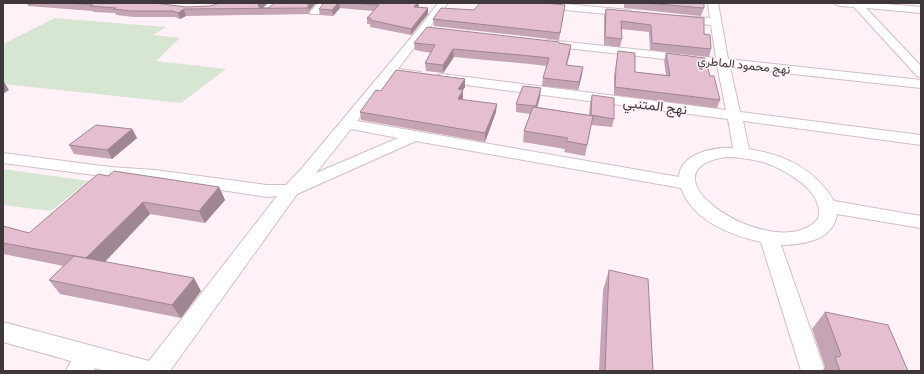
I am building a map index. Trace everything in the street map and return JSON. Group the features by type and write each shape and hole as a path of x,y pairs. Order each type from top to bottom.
{"street":[{"path":"315,12 324,3"},
{"path":"156,371 291,190 424,29 443,3"},
{"path":"522,3 639,14"},
{"path":"713,3 723,63 742,153"},
{"path":"839,3 921,10"},
{"path":"857,5 921,72"},
{"path":"670,18 716,22"},
{"path":"424,29 440,30"},
{"name":"نهج محمود الماطري","path":"534,41 921,84"},
{"name":"نهج المتنبي","path":"389,72 921,140"},
{"path":"346,124 687,184"},
{"path":"3,158 110,172 155,175 267,191 291,190 414,136"},
{"path":"718,152 742,153 770,159 796,171 816,188 827,206 828,217 823,226 818,230 798,238 769,237 743,230 719,219 698,202 687,184 688,169 699,158 718,152"},
{"path":"827,206 921,222"},
{"path":"769,237 814,371"},
{"path":"3,332 84,364 146,371"}],"green space":[{"path":"55,18 166,27 153,35 180,38 156,61 226,69 181,103 3,84 3,44"},
{"path":"3,169 89,181 51,211 3,205"}],"building":[{"path":"67,3 155,3 186,7 210,6 220,3 260,3 258,5 260,8 268,8 275,3 309,3 308,8 184,9 178,13 173,11 131,11 90,6 93,5"},
{"path":"324,3 338,3 332,10 319,9"},
{"path":"351,3 417,3 414,7 428,8 411,29 370,20 371,18 367,18 379,5"},
{"path":"480,3 544,3 565,5 560,33 433,19 441,8 474,10"},
{"path":"645,3 704,3 704,8"},
{"path":"606,9 704,18 704,34 710,35 711,49 652,43 651,25 621,21 622,39 605,37"},
{"path":"427,27 559,42 571,45 566,65 583,67 579,82 543,78 549,58 453,49 443,65 425,63 435,45 414,43"},
{"path":"618,51 635,53 635,72 670,76 666,53 705,58 710,76 714,76 720,100 615,87"},
{"path":"396,70 465,79 458,89 463,90 458,99 497,104 485,133 360,112 376,90 381,91"},
{"path":"523,86 541,88 536,106 516,104"},
{"path":"592,95 614,98 614,119 591,115"},
{"path":"533,107 593,116 587,145 566,141 568,138 524,131"},
{"path":"96,125 132,129 107,150 69,145"},
{"path":"114,171 219,187 199,211 143,202 86,258 3,243 3,226 29,233 98,174 108,176"},
{"path":"74,256 194,278 172,305 49,280"},
{"path":"609,270 648,279 653,371 605,371"},
{"path":"825,312 888,325 908,371 840,371 835,357 839,357 841,355"}]}
